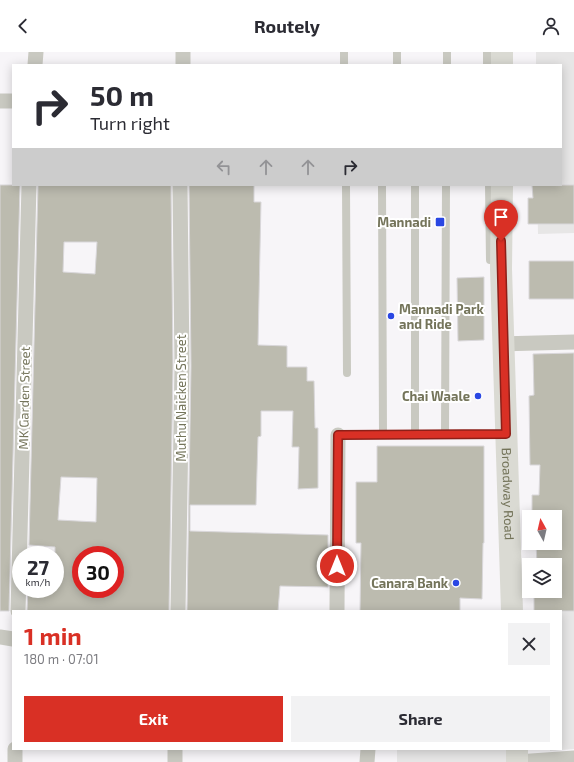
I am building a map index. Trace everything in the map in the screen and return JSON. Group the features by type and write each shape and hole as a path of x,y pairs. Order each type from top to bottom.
{"main road":[{"path":"502,52 502,64"},
{"name":"Broadway Road","path":"502,186 501,269 512,610"},
{"path":"517,750 517,762"}],"street":[{"path":"35,64 36,52"},
{"path":"183,52 183,64"},
{"path":"0,101 12,102"},
{"name":"MK Garden Street","path":"18,610 29,186"},
{"name":"Muthu Naicken Street","path":"178,610 182,366 180,186"},
{"path":"503,344 574,342"},
{"path":"337,610 338,435"},
{"path":"0,637 12,639"},
{"path":"15,750 15,762"},
{"path":"174,762 175,750"},
{"path":"367,762 368,750"},
{"path":"517,762 574,758"}],"lane":[{"path":"344,52 344,64"},
{"path":"397,52 397,64"},
{"path":"447,52 447,64"},
{"path":"487,52 487,64"},
{"path":"346,186 347,373"},
{"path":"382,186 384,435"},
{"path":"414,186 415,435"},
{"path":"445,435 446,186"},
{"path":"489,186 491,269"},
{"path":"338,435 506,434"}],"shaded area":[{"path":"536,52 574,52 574,233 538,234 537,186 562,186 562,64 536,64"},
{"path":"574,359 574,749 562,750 562,610 561,610 557,598 562,598 562,558 555,558 555,550 562,550 562,510 556,510"},
{"path":"397,750 510,750 509,762 397,762"}],"building":[{"path":"0,185 12,185 20,186 9,611 0,611"},
{"path":"574,185 574,224 528,224 528,198 533,198 532,186"},
{"path":"38,186 171,186 173,366 169,610 27,610 28,598 64,598 64,546 29,545","holes":["64,242 97,242 95,274 63,272","61,477 97,478 96,522 58,520"]},
{"path":"189,186 254,186 254,202 261,202 258,345 287,346 287,367 307,367 307,381 314,381 315,428 318,428 318,488 298,489 299,447 292,447 293,411 261,411 261,436 258,437 256,505 190,505 190,531 328,535 328,587 280,586 278,610 187,610 191,366"},
{"path":"529,261 574,261 574,299 529,299"},
{"path":"484,277 484,340 458,341 457,278"},
{"path":"574,353 574,611 534,610 534,598 562,598 562,558 537,558 536,550 562,550 562,510 532,510 532,495 539,495 540,465 530,465 529,396 534,395 533,354"},
{"path":"377,446 484,446 484,543 482,599 460,598 460,610 360,610 361,543 356,543 356,482 377,482"}],"place":[{"name":"Mannadi","path":"440,222"},
{"name":"Mannadi Park and Ride","path":"391,316"},
{"name":"Chai Waale","path":"478,396"},
{"name":"Canara Bank","path":"456,583"}],"route":[{"path":"337,566 338,435 506,434 501,241"}]}
